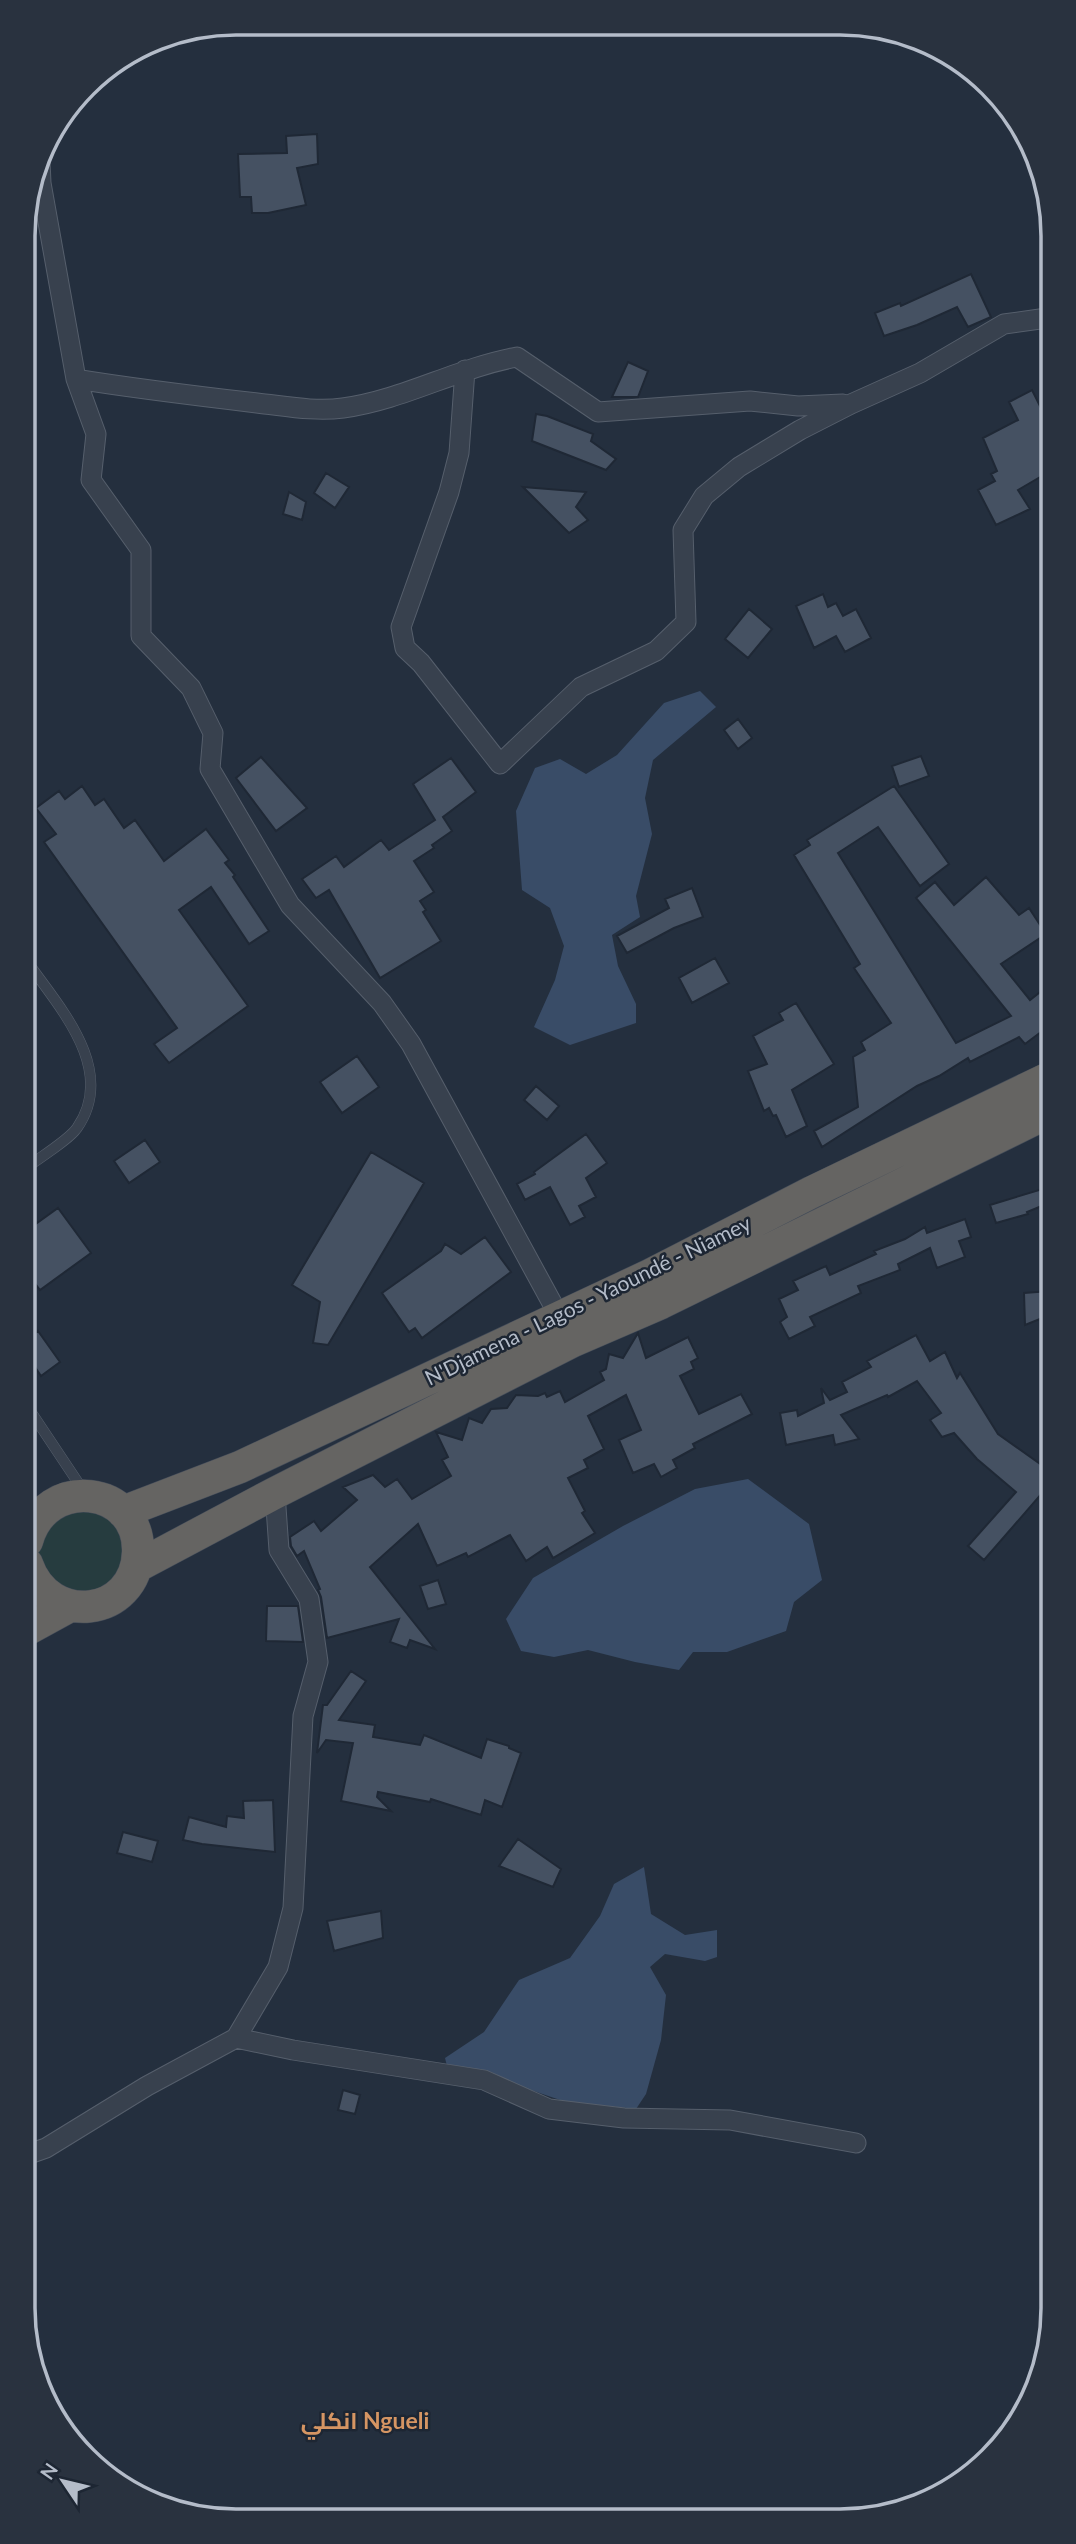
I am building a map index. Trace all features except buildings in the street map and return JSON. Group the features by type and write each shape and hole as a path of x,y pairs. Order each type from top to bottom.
{"highway":[{"name":"N'Djamena - Lagos - Yaoundé - Niamey","path":"136,1567 275,1493 566,1329 650,1275 812,1192 1041,1083"},
{"name":"N'Djamena - Lagos - Yaoundé - Niamey","path":"123,1512 240,1467 566,1329 662,1303 1041,1116"},
{"path":"35,1514 69,1496 99,1497 123,1512 137,1538 138,1552 136,1567 129,1583 117,1595 103,1603 87,1607 70,1606 41,1591 35,1582"},
{"path":"35,1625 70,1606"}],"street":[{"path":"42,186 76,379 96,434 91,480 141,550 142,636 191,688 213,733 210,769 290,905 382,1003 411,1044 566,1329"},
{"path":"465,370 459,453 432,542 401,627 405,648 421,663 499,764 581,687 656,651 686,622 683,530 704,496 739,467 800,430 920,373 1004,324 1041,319"},
{"path":"76,379 303,408 340,409 378,401 465,370 517,357 598,412 750,401 798,406 851,404"},
{"path":"35,2152 46,2148 147,2086 236,2038 278,1967 293,1908 303,1716 318,1662 309,1599 279,1550 275,1493"},
{"path":"236,2038 293,2050 484,2080 549,2109 624,2118 730,2120 856,2143"}],"lane":[{"path":"35,973 83,1043 90,1066 88,1104 76,1129 35,1161"},
{"path":"35,1418 86,1495"}],"green space":[{"path":"73,1506 116,1519 129,1562 99,1596 55,1591 35,1551 38,1536"}],"water":[{"path":"700,691 716,707 653,760 645,798 652,834 636,896 640,917 612,935 618,966 636,1004 636,1023 570,1045 534,1027 555,980 564,946 550,908 522,890 516,811 535,768 560,759 586,774 617,755 664,703"},
{"path":"748,1479 809,1524 822,1580 794,1602 786,1631 727,1652 693,1652 679,1670 588,1650 554,1657 521,1651 506,1619 533,1578 623,1526 695,1489"},
{"path":"644,1867 651,1914 685,1935 717,1930 717,1957 705,1961 665,1954 650,1967 666,1995 661,2040 646,2094 636,2109 563,2101 519,2086 491,2072 447,2066 445,2058 484,2032 519,1980 570,1958 600,1916 614,1884"}],"district":[{"name":"انكلي Ngueli","path":"365,2421"}]}
